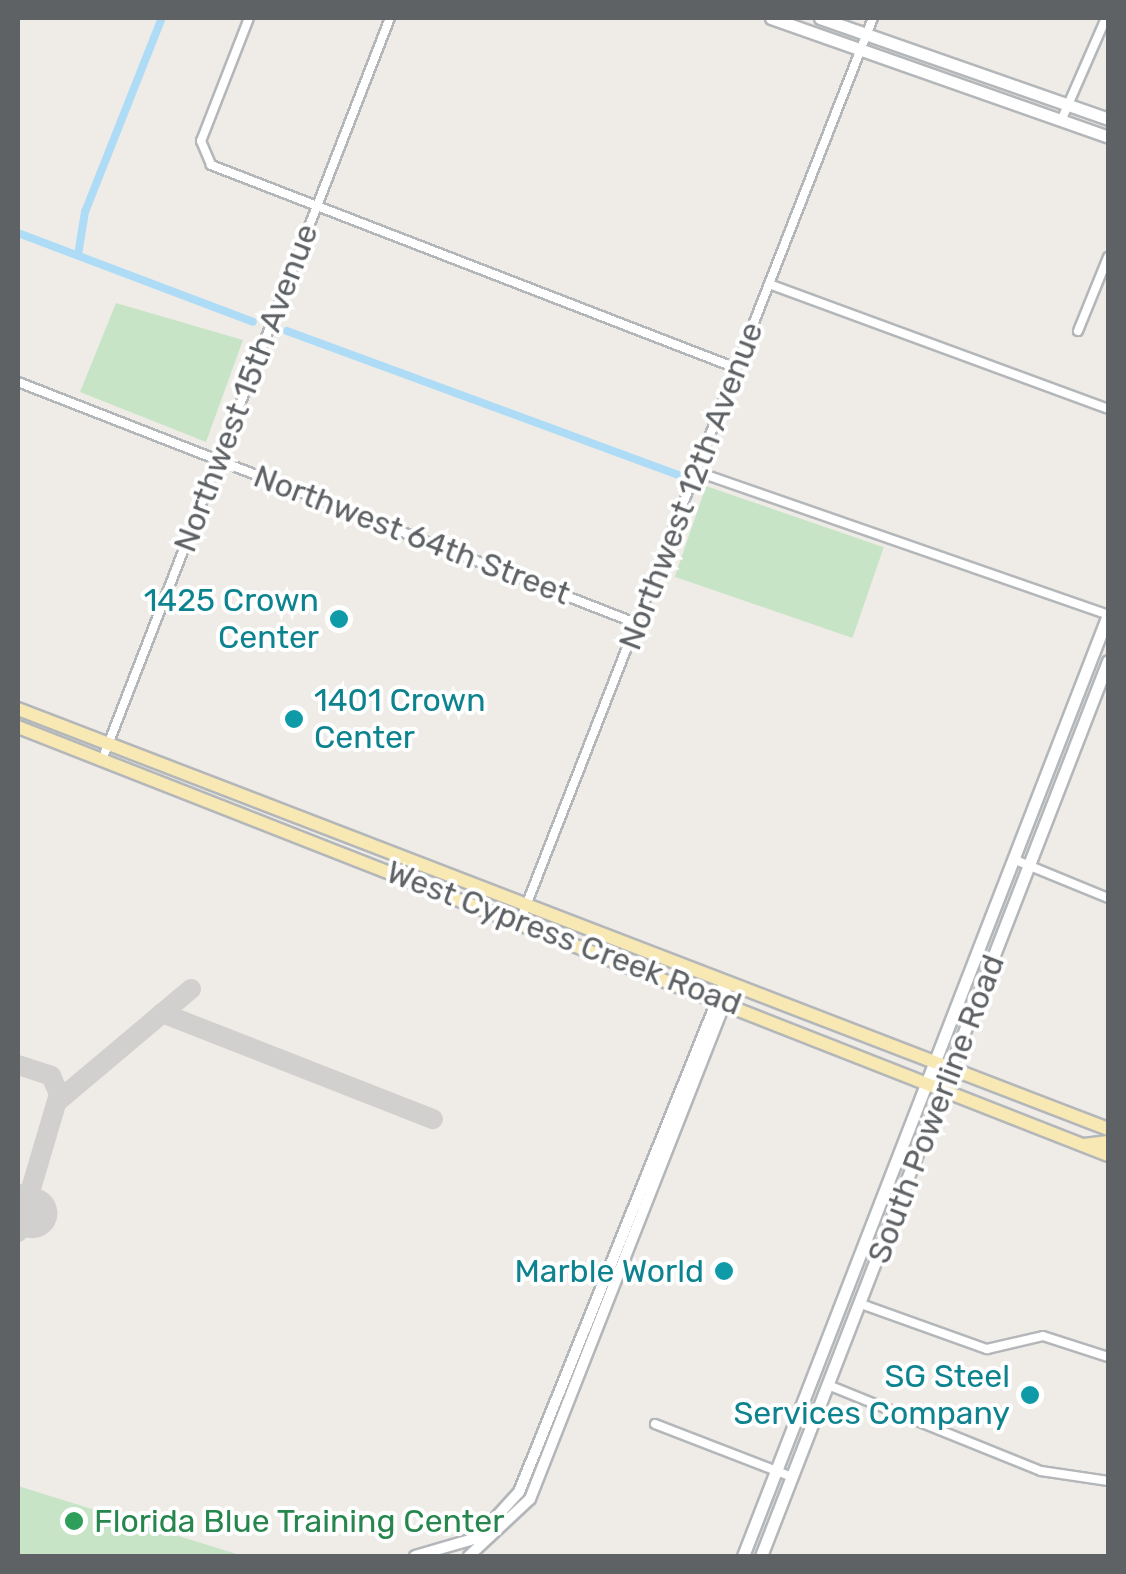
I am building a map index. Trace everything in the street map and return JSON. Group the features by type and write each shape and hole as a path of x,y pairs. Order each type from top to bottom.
{"main road":[{"path":"772,18 1108,136"},
{"path":"820,18 1108,119"},
{"name":"South Powerline Road","path":"743,1556 1108,615"},
{"name":"South Powerline Road","path":"761,1556 1108,661"},
{"name":"West Cypress Creek Road","path":"18,709 1108,1129"},
{"name":"West Cypress Creek Road","path":"18,727 719,998 1108,1155"},
{"path":"230,810 262,803"},
{"path":"1084,1145 1108,1142"},
{"path":"863,1247 870,1279"},
{"path":"806,1394 828,1384 819,1360"}],"street":[{"path":"249,18 201,156 317,206 736,368"},
{"name":"Northwest 15th Avenue","path":"102,760 390,18"},
{"name":"Northwest 12th Avenue","path":"520,922 873,18"},
{"path":"1062,121 1106,18"},
{"path":"1078,331 1108,257"},
{"path":"768,284 1108,409"},
{"name":"Northwest 64th Street","path":"18,382 638,624"},
{"path":"698,472 1108,615"},
{"path":"1013,859 1108,898"},
{"path":"415,1556 455,1548 497,1523 546,1444 620,1235 651,1172 725,981"},
{"path":"469,1556 515,1522 642,1212 651,1172"},
{"path":"861,1304 987,1349 1043,1336 1108,1357"},
{"path":"828,1384 1042,1471 1108,1481"},
{"path":"655,1424 792,1478"}],"green space":[{"path":"116,303 243,340 206,442 80,392"},
{"path":"706,486 884,547 853,638 675,577"},
{"name":"Florida Blue Training Center","path":"18,1486 243,1556 18,1556"}],"waterway":[{"path":"78,255 85,212 162,18"},
{"path":"18,233 253,322"},
{"path":"287,331 678,475"}],"taxiway":[{"path":"58,1101 191,989"},
{"path":"162,1013 433,1119"},
{"path":"18,1065 51,1076 59,1094 18,1232"}],"runway":[{"path":"18,1209 32,1213"}],"place":[{"name":"1425 Crown Center","path":"339,619"},
{"name":"1401 Crown Center","path":"294,719"},
{"name":"Marble World","path":"724,1271"},
{"name":"SG Steel Services Company","path":"1030,1395"},
{"name":"Florida Blue Training Center","path":"74,1521"}]}
